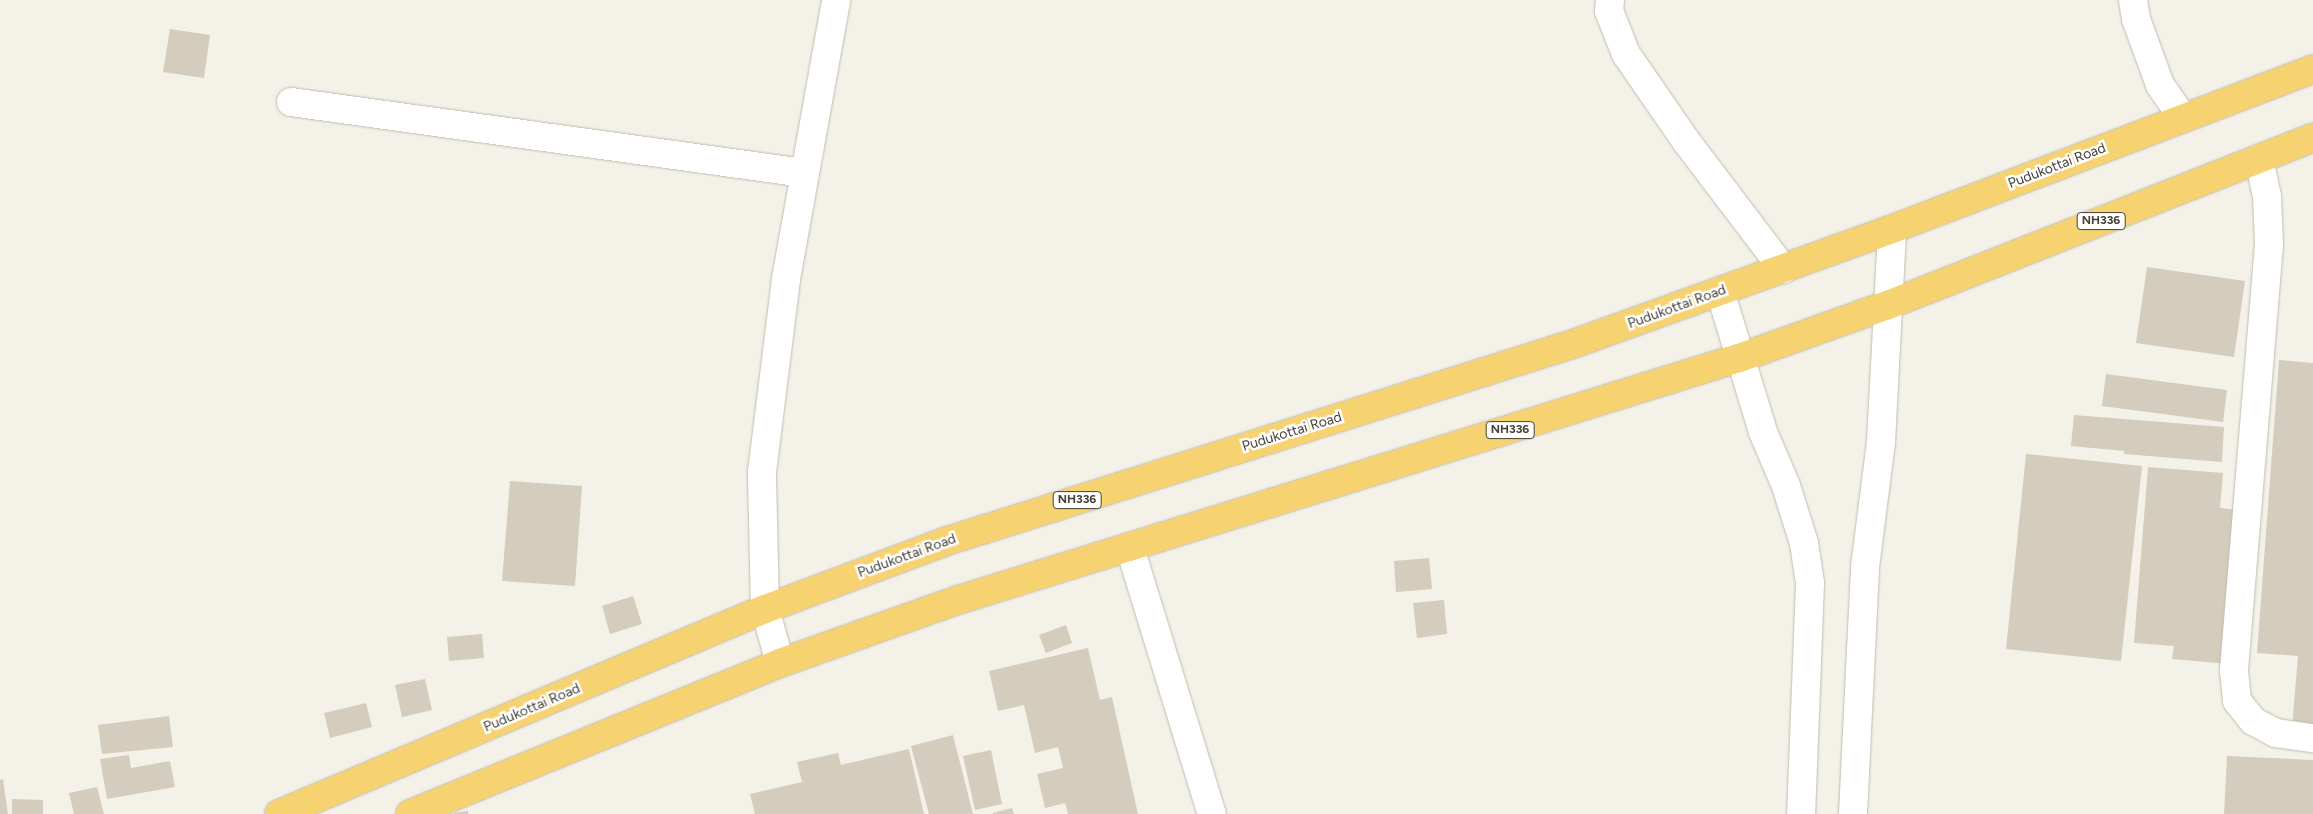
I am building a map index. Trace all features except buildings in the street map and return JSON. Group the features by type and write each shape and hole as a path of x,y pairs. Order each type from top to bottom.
{"highway":[{"name":"Pudukottai Road","path":"279,814 765,609 947,541 1573,344 1892,229 2313,69"},
{"name":"NH336","path":"410,814 780,663 958,600 1739,358 1888,305 2313,138"}],"street":[{"path":"780,663 765,609 762,472 786,279 836,0"},
{"path":"1610,0 1609,11 1626,54 1686,141 1783,269"},
{"path":"2133,0 2136,19 2160,85 2183,118"},
{"path":"291,102 804,173"},
{"path":"2259,159 2267,196 2269,244 2234,671 2237,701 2253,721 2276,734 2313,738"},
{"path":"1853,814 1865,566 1881,442 1892,229"},
{"path":"1720,291 1763,432 1786,486 1804,543 1810,583 1801,814"},
{"path":"1130,548 1212,814"}]}
